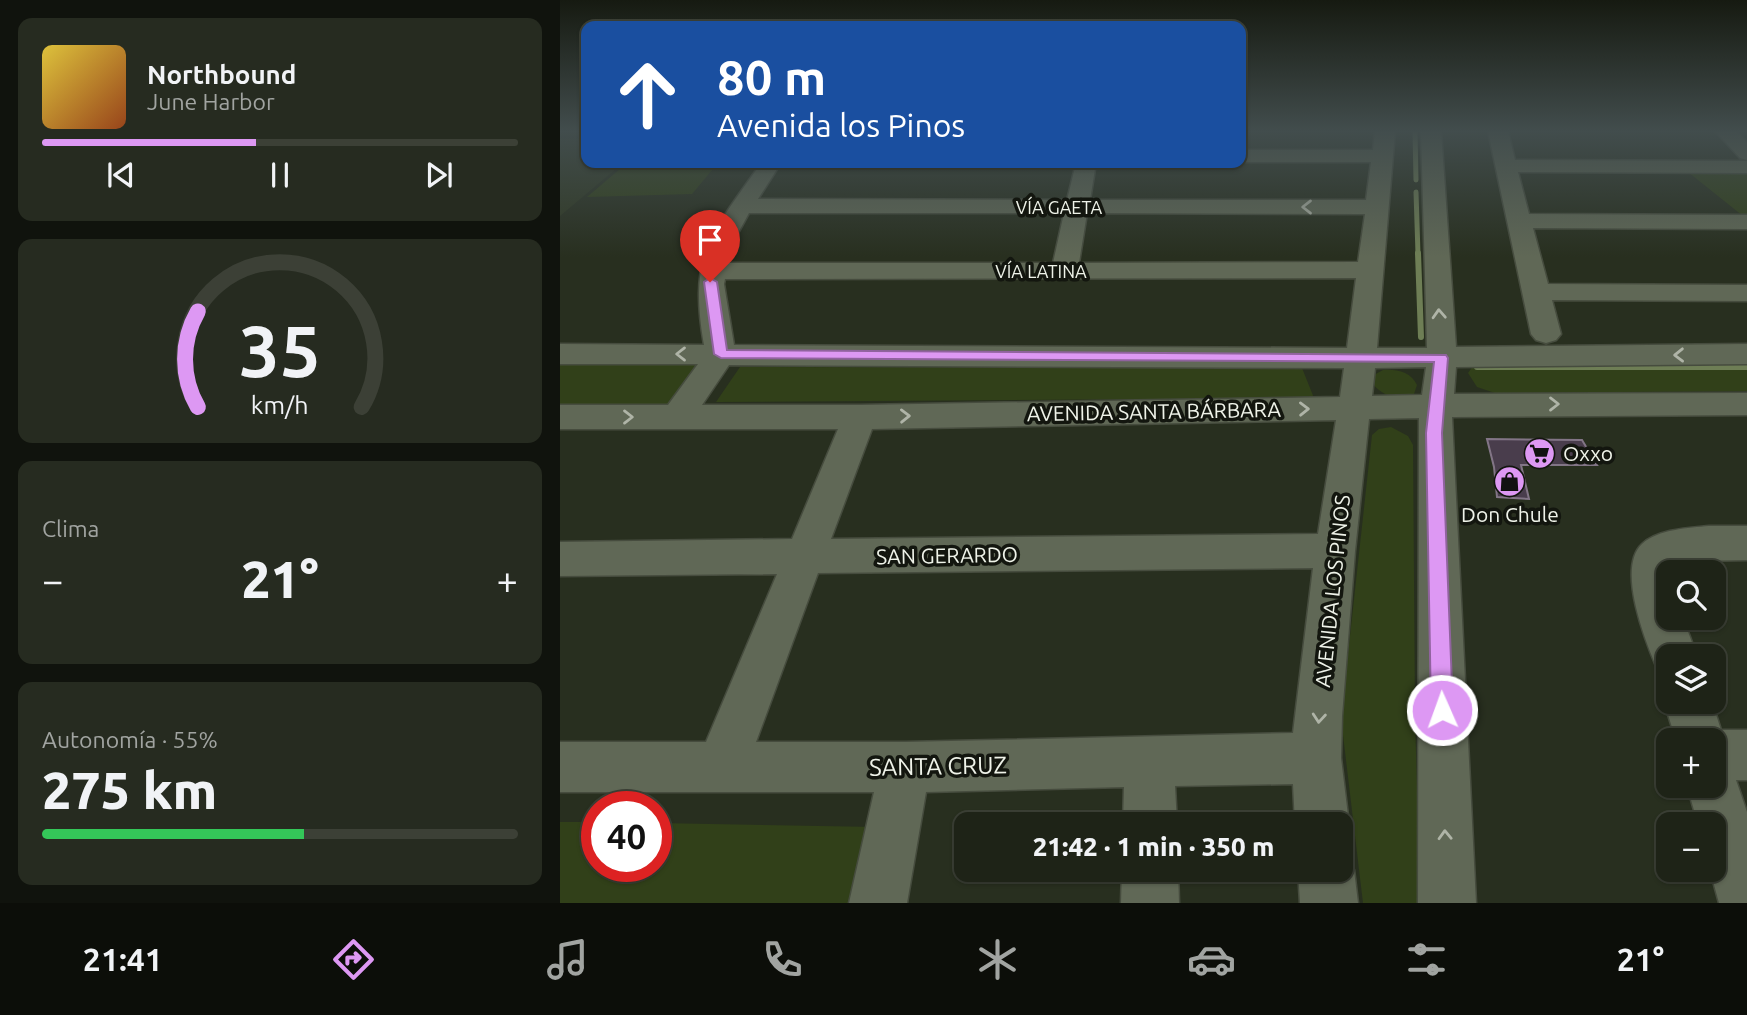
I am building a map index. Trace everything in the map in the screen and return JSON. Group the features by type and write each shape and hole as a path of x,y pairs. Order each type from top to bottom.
{"street":[{"path":"677,417 721,354 711,297 712,271 722,240 764,173"},
{"path":"1064,271 1084,173"},
{"path":"1362,358 1379,173"},
{"path":"1433,173 1457,358 1436,406 1434,433 1447,903"},
{"path":"1508,173 1546,334"},
{"path":"1378,182 1434,188"},
{"name":"VÍA GAETA","path":"743,206 1376,207"},
{"path":"1519,221 1747,222"},
{"name":"VÍA LATINA","path":"712,271 1370,271"},
{"path":"1536,292 1747,293"},
{"path":"560,354 1457,358 1747,354"},
{"name":"AVENIDA LOS PINOS","path":"1321,812 1316,758 1335,551 1362,358"},
{"path":"1457,358 1464,364 1463,379 1474,391 1500,405"},
{"name":"AVENIDA SANTA BÁRBARA","path":"560,417 860,417 1500,405 1747,404"},
{"path":"721,767 860,417"},
{"path":"1670,644 1649,566 1654,556 1668,548 1696,544 1747,543"},
{"name":"SAN GERARDO","path":"560,559 1335,551"},
{"path":"1726,755 1747,755"},
{"name":"SANTA CRUZ","path":"560,767 905,767 1149,764 1316,758"},
{"path":"1149,764 1150,812"},
{"path":"878,903 905,767"},
{"path":"1717,798 1747,901"},
{"path":"1150,882 1150,903"},
{"path":"1327,882 1329,903"}],"shaded area":[{"path":"560,173 611,173 560,216"}],"green space":[{"path":"615,173 709,173 692,194 587,197"},
{"path":"1689,173 1747,173 1747,217"},
{"path":"560,362 702,363 672,404 560,405"},
{"path":"1747,362 1747,391 1495,393 1477,387 1468,373 1473,366"},
{"path":"740,367 1302,368 1314,398 716,402"},
{"path":"1383,370 1398,371 1411,377 1417,385 1414,394 1397,397 1381,392 1373,384 1374,375"},
{"path":"1391,427 1408,436 1413,445 1415,715 1420,903 1363,903 1341,718 1372,435 1379,429"},
{"path":"560,822 581,822 581,882 672,882 672,823 876,827 857,903 560,903"}],"building":[{"name":"Oxxo","path":"1487,439 1582,440 1597,465 1521,465 1529,499 1497,497 1494,467"}],"waterway":[{"path":"1416,173 1416,180"},
{"path":"1416,192 1418,254"},
{"path":"1418,253 1421,337"},
{"path":"1477,367 1747,367"}],"place":[{"name":"Oxxo","path":"1540,453"},
{"name":"Don Chule","path":"1510,482"}],"route":[{"path":"710,282 721,354 1441,358 1434,433 1442,710"}]}
